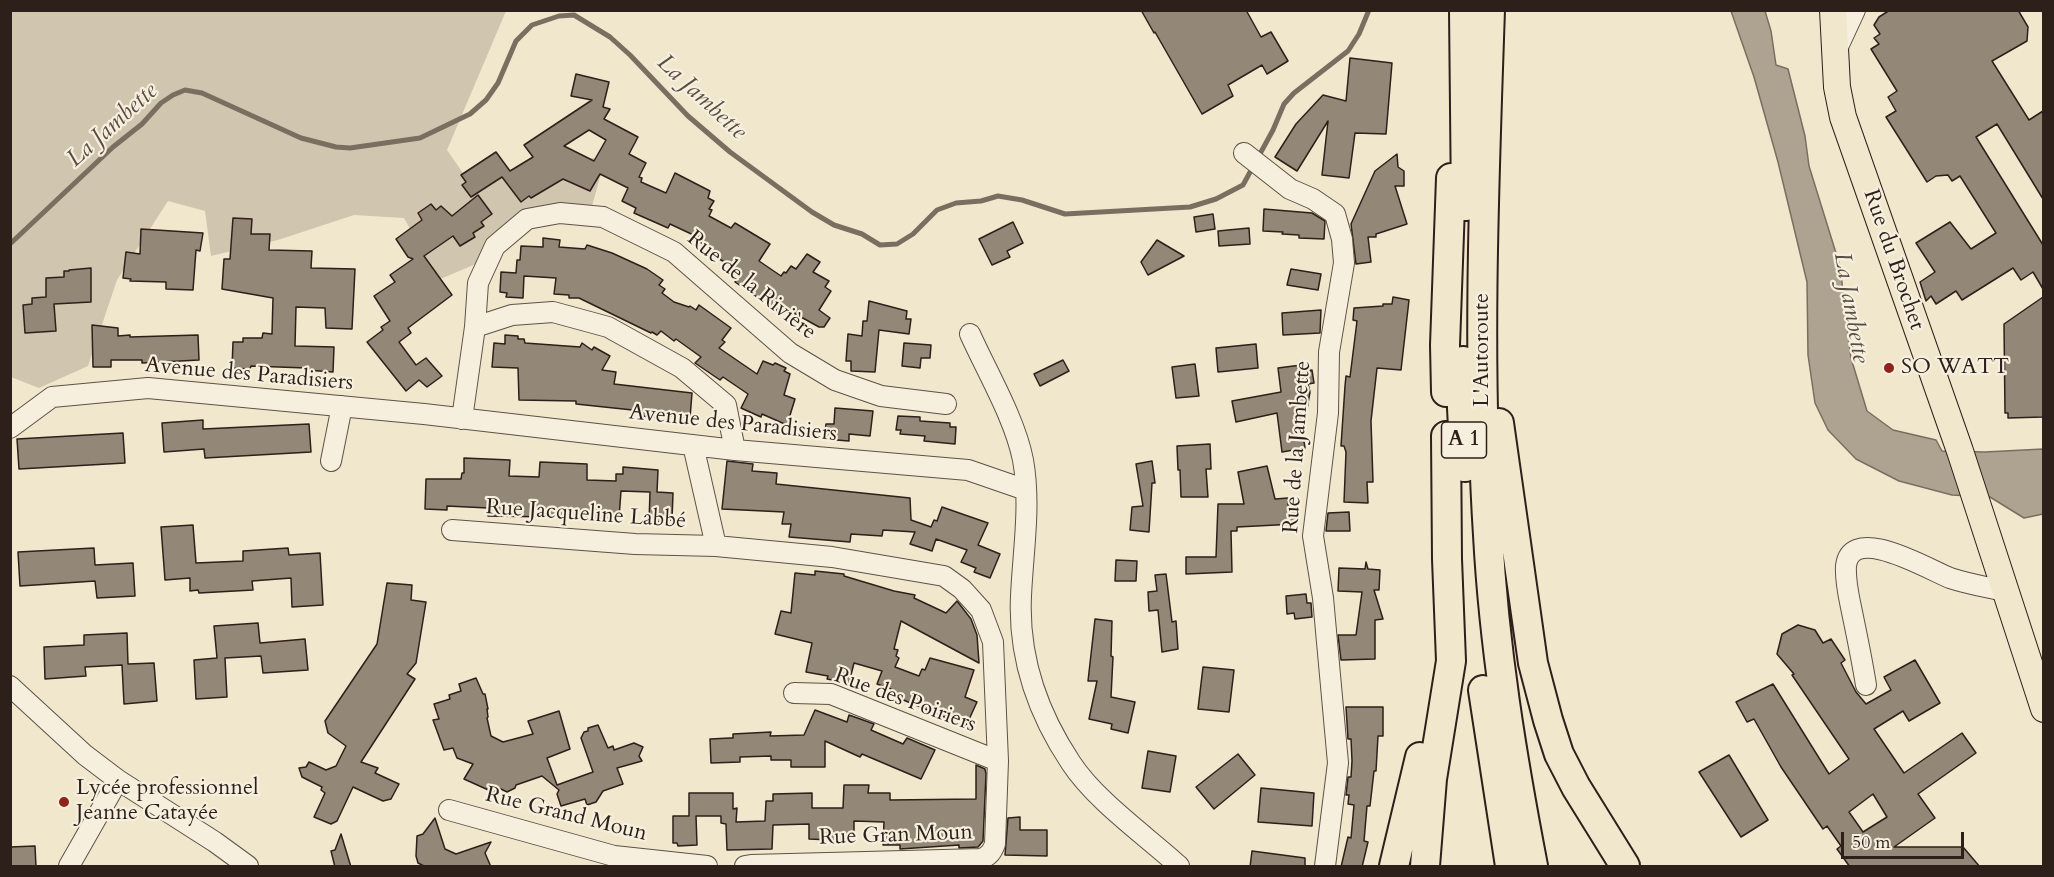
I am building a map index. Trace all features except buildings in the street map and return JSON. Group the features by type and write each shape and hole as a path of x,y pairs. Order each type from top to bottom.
{"highway":[{"path":"1425,867 1432,780 1451,661 1447,559 1445,345 1448,213 1463,10"},
{"name":"L'Autoroute","path":"1463,10 1466,233 1462,408 1470,559 1482,680 1510,867"},
{"name":"L'Autoroute","path":"1490,10 1484,239 1483,405 1488,536 1502,689 1533,867"},
{"path":"1484,239 1496,401 1533,663 1559,754 1576,787 1625,867"},
{"path":"1394,867 1441,664 1447,559"}],"main road":[{"name":"Rue du Brochet","path":"1833,10 1837,87 1843,117 1960,451 2043,709"}],"street":[{"path":"1835,55 1855,10"},
{"name":"Rue de la Jambette","path":"1244,153 1290,189 1313,199 1335,214 1344,263 1329,352 1328,413 1313,536 1323,598 1338,763 1325,867"},
{"name":"Rue de la Rivière","path":"462,418 478,283 495,246 527,219 560,213 603,218 675,252 790,353 836,380 881,396 946,404"},
{"path":"474,327 512,315 553,312 608,327 682,368 726,405 735,450"},
{"path":"970,334 1013,426 1023,459 1026,522 1021,637 1026,668 1045,717 1071,763 1087,783 1179,867"},
{"name":"Avenue des Paradisiers","path":"10,428 52,397 148,388 462,418 735,450 968,470 1026,490"},
{"path":"331,461 342,406"},
{"name":"Rue Jacqueline Labbé","path":"693,445 716,546"},
{"name":"Rue Jacqueline Labbé","path":"452,530 635,544 716,546 832,557 944,576 962,589 981,610 993,642 998,761"},
{"path":"1866,685 1847,586 1846,566 1849,558 1855,553 1862,549 1886,549 1954,580 2004,591"},
{"path":"10,686 85,755 118,780 216,842 248,867"},
{"name":"Rue des Poiriers","path":"794,693 831,694 998,761"},
{"name":"Rue Gran Moun","path":"745,867 987,857 994,844 998,761"},
{"path":"69,867 118,780"},
{"name":"Rue Grand Moun","path":"449,810 612,861 707,867"}],"shaded area":[{"path":"10,11 506,11 447,150 467,179 606,156 590,213 522,211 490,258 438,280 404,218 354,215 278,240 211,256 205,211 168,201 117,280 88,366 39,388 11,377"},
{"path":"1731,11 1765,11 1771,31 1776,65 1788,69 1805,136 1809,166 1840,266 1851,358 1867,411 1893,430 1936,440 1942,451 1985,452 2043,449 2043,514 2024,518 1990,497 1952,495 1899,481 1856,459 1828,430 1815,403 1808,355 1807,282 1778,162 1754,77"}],"waterway":[{"name":"La Jambette","path":"10,244 113,147 142,124 161,103 185,90 202,93 301,138 336,147 350,148 420,138 470,114 486,100 498,83 516,41 532,25 559,16 574,15 610,37 688,116 730,152 812,212 834,225 862,234 880,245 897,244 913,234 937,210 956,203 981,201 998,196 1022,200 1065,214 1190,207 1216,199 1243,185 1273,130 1284,104 1294,93 1348,51 1359,34 1369,10"}],"place":[{"name":"SO WATT","path":"1889,368"},
{"name":"Lycée professionnel Jeanne Catayée","path":"64,802"}]}
